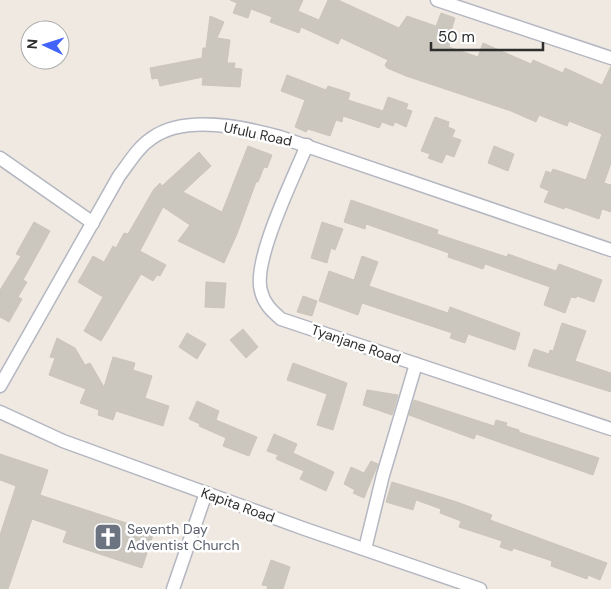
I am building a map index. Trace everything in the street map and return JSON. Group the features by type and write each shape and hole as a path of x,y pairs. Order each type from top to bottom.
{"street":[{"path":"437,0 611,58"},
{"name":"Ufulu Road","path":"0,386 93,223 135,154 152,137 173,128 195,125 236,126 307,145 611,250"},
{"name":"Tyanjane Road","path":"307,145 262,258 260,291 268,306 282,319 611,429"},
{"path":"0,158 93,223"},
{"path":"365,549 383,475 416,364"},
{"name":"Kapita Road","path":"0,412 63,441 480,589"},
{"path":"173,589 206,493"}],"building":[{"path":"230,0 303,0 298,11 319,20 328,0 338,0 399,28 407,16 436,26 441,13 455,18 448,41 450,42 449,47 478,57 483,43 531,64 533,60 563,73 565,68 602,85 611,66 611,163 604,183 611,185 611,212 602,209 599,219 544,202 549,191 540,187 546,171 551,173 553,169 586,180 602,134 569,121 567,126 539,115 536,122 511,111 406,76 387,68 385,65 388,60 341,38 338,44 301,27 299,33 270,22 272,17 251,9 248,18 233,13 237,3"},
{"path":"210,16 224,22 217,38 230,40 227,63 235,63 234,68 242,69 240,87 202,85 203,77 160,86 158,78 152,79 150,68 202,58 203,48 206,48"},
{"path":"287,75 326,90 328,86 350,93 348,100 383,111 388,97 408,104 406,109 412,111 406,127 395,122 393,126 382,122 379,128 343,116 342,122 336,120 330,136 308,129 306,132 295,127 305,100 281,91"},
{"path":"435,117 449,122 448,127 455,130 452,137 461,140 454,157 446,154 442,163 428,158 430,154 421,151"},
{"path":"248,146 272,155 267,168 264,167 258,182 256,182 224,263 178,241 190,225 163,207 140,251 166,265 160,276 157,275 153,281 141,274 101,341 84,331 103,297 78,282 93,256 104,262 113,246 116,248 124,233 128,234 154,189 160,183 162,186 199,152 211,166 183,192 222,212"},
{"path":"494,146 514,154 508,171 488,163"},
{"path":"351,200 438,230 437,234 507,257 508,254 556,271 559,264 602,280 594,302 577,296 576,298 571,297 565,313 544,305 550,287 485,264 483,269 448,257 449,253 366,224 365,229 344,222"},
{"path":"34,222 50,231 23,280 27,282 18,297 22,299 9,322 0,317 0,290 21,256 16,254"},
{"path":"322,222 343,229 335,250 331,248 327,263 311,258"},
{"path":"362,256 378,262 369,286 448,313 450,307 520,333 515,350 468,334 465,343 450,338 452,333 362,303 358,315 319,301 329,271 354,280"},
{"path":"206,282 226,283 224,308 205,307"},
{"path":"303,296 317,301 312,316 297,312"},
{"path":"562,323 586,331 575,361 611,373 611,392 528,366 534,349 549,354 550,350 553,351"},
{"path":"243,329 258,347 246,358 230,340"},
{"path":"187,333 206,344 197,359 179,347"},
{"path":"57,338 75,348 85,365 90,363 104,387 113,357 135,363 133,370 152,376 145,398 169,406 163,426 116,411 113,420 98,415 99,410 80,403 86,389 49,375 55,358 50,357"},
{"path":"293,363 347,383 333,430 317,425 327,394 287,380"},
{"path":"367,390 398,395 392,415 363,405"},
{"path":"414,400 494,426 496,420 507,423 506,426 519,430 519,432 599,458 593,475 476,434 474,439 409,415"},
{"path":"197,401 219,411 216,420 257,437 249,456 223,446 226,438 199,426 200,424 189,419"},
{"path":"274,434 297,444 293,453 334,472 326,491 300,479 304,471 276,459 278,455 267,451"},
{"path":"0,454 48,470 40,495 154,532 142,568 63,542 67,531 32,519 8,589 0,589 0,535 16,486 0,480"},
{"path":"371,461 378,464 364,498 353,493 355,490 344,484 351,467 364,473"},
{"path":"392,482 492,515 490,520 607,563 600,580 588,575 587,579 551,566 552,561 513,548 512,551 500,547 502,541 459,527 461,521 440,513 441,509 416,500 413,510 386,502"},
{"path":"271,560 290,567 283,589 267,589 268,586 262,585"}],"place":[{"name":"Seventh Day Adventist Church","path":"108,537"}]}
